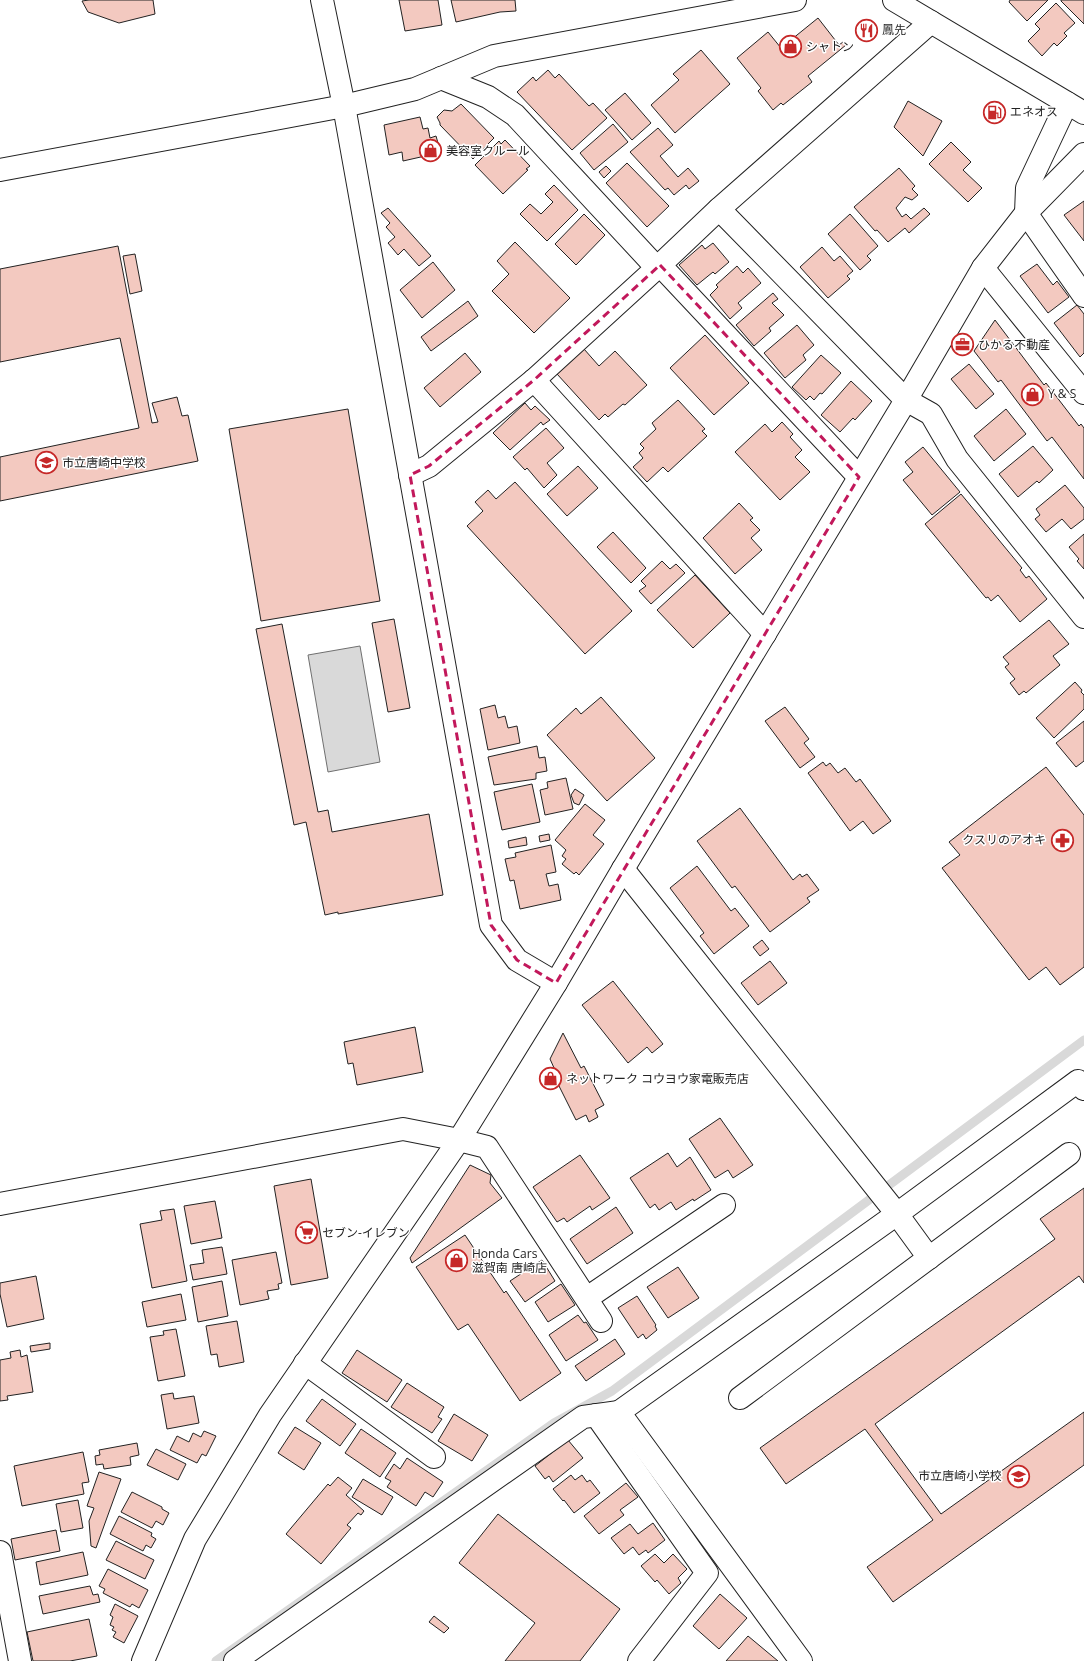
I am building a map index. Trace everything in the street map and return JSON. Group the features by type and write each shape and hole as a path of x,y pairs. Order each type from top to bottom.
{"street":[{"path":"322,0 344,106 491,925 517,960 556,983"},
{"path":"0,170 344,106 415,89 494,56 795,0"},
{"path":"894,0 1075,108 1027,188 1026,213 1084,296"},
{"path":"410,475 429,466 534,380 659,267 719,209 931,22"},
{"path":"441,78 488,97 515,115 860,477"},
{"path":"142,1661 195,1539 270,1415 458,1140 556,983 764,634 906,400 983,268 1026,213 1084,154"},
{"path":"719,209 906,400 932,414 957,459 1084,617"},
{"path":"983,268 1084,393"},
{"path":"534,380 764,634"},
{"path":"623,869 866,1175 929,1258"},
{"path":"235,1661 583,1417 619,1412 894,1211 1078,1081 1084,1089"},
{"path":"0,1204 403,1129 487,1147 602,1321"},
{"path":"740,1398 1069,1154"},
{"path":"587,1298 724,1205"},
{"path":"305,1363 434,1457"},
{"path":"619,1412 801,1661"},
{"path":"596,1415 707,1573"},
{"path":"0,1552 20,1661"},
{"path":"639,1661 722,1553"}],"highlighted area":[{"path":"660,265 859,477 556,983 517,960 491,925 410,475 429,466 534,380"}],"shaded area":[{"path":"360,646 380,762 328,772 308,655"}],"building":[{"path":"153,0 155,14 119,23 88,12 82,1"},
{"path":"399,0 438,0 442,25 405,31"},
{"path":"451,0 515,0 516,11 500,12 456,22"},
{"path":"1010,0 1048,0 1027,21 1009,2"},
{"path":"1084,0 1084,24 1061,1"},
{"path":"1056,3 1075,23 1064,33 1067,36 1057,46 1054,43 1042,56 1028,41 1040,29 1035,24"},
{"path":"818,18 839,45 843,42 846,45 808,76 812,82 783,105 781,103 773,110 758,91 761,88 737,58 768,32 781,48"},
{"path":"701,50 730,84 675,133 651,105 679,80 673,74"},
{"path":"548,70 555,78 559,74 589,106 593,103 607,118 572,150 517,92 533,77 536,81"},
{"path":"625,93 651,123 632,140 605,110"},
{"path":"908,101 942,121 923,156 894,127"},
{"path":"461,104 494,138 473,159 440,125 437,117 444,110 452,111"},
{"path":"420,117 423,129 428,128 430,138 436,136 438,143 432,144 434,154 403,161 402,152 389,155 384,125"},
{"path":"613,124 628,142 594,170 580,153"},
{"path":"658,128 673,145 660,156 678,177 688,168 699,181 689,189 686,185 674,195 668,188 665,190 630,152"},
{"path":"505,140 530,166 526,169 528,170 503,194 475,165 499,141 501,144"},
{"path":"951,142 971,162 963,170 982,188 968,202 929,164"},
{"path":"627,163 669,206 647,227 606,183"},
{"path":"606,166 611,171 604,178 599,172"},
{"path":"899,168 915,186 912,189 918,195 912,200 905,197 896,208 902,217 906,214 911,219 924,208 930,214 909,233 905,228 888,242 877,230 875,231 854,207"},
{"path":"554,185 578,210 547,241 520,214 530,204 541,214 553,202 545,194"},
{"path":"1084,201 1084,241 1064,215"},
{"path":"388,208 431,256 419,266 404,249 398,255 388,243 395,237 386,227 390,223 381,213"},
{"path":"584,214 605,235 576,265 555,244"},
{"path":"850,214 878,246 867,256 871,260 860,270 828,234"},
{"path":"515,242 570,298 534,333 492,291 509,274 497,261"},
{"path":"713,243 729,262 715,274 713,272 697,285 679,265 702,245 705,249"},
{"path":"118,246 152,423 158,422 152,403 177,397 182,416 188,415 198,461 0,501 0,457 139,428 120,338 0,362 0,269"},
{"path":"822,247 834,261 840,256 853,271 847,276 850,279 828,298 800,267"},
{"path":"135,254 142,291 130,294 123,256"},
{"path":"433,262 455,290 422,318 400,290"},
{"path":"1037,264 1053,285 1057,281 1069,297 1048,313 1020,276"},
{"path":"737,266 743,273 748,268 761,283 738,303 742,308 730,319 710,295 718,287 716,285"},
{"path":"773,293 778,299 772,303 784,315 769,328 771,331 754,346 736,325"},
{"path":"468,301 478,316 431,351 421,337"},
{"path":"1077,305 1084,314 1084,353 1080,357 1054,323"},
{"path":"995,320 1044,385 1046,383 1079,426 1081,424 1084,428 1084,479 1052,437 1047,441 1001,380 998,382 974,351"},
{"path":"797,325 814,345 803,355 806,360 785,378 764,353"},
{"path":"705,335 749,383 714,415 670,368"},
{"path":"584,349 599,366 615,351 647,385 625,405 623,404 608,417 605,414 599,420 557,374"},
{"path":"465,353 481,372 440,407 424,388"},
{"path":"821,355 841,373 822,394 820,393 814,400 810,396 806,400 792,387"},
{"path":"969,364 994,394 976,409 951,379"},
{"path":"851,381 872,401 855,420 853,418 840,432 821,415"},
{"path":"678,400 705,429 702,431 707,436 668,472 663,467 647,482 633,467 643,458 639,453 644,448 640,444 656,429 652,423"},
{"path":"525,403 531,410 535,406 550,420 543,425 541,422 510,450 493,433"},
{"path":"348,409 380,601 261,621 229,429"},
{"path":"1006,409 1026,434 994,461 974,436"},
{"path":"782,422 793,434 790,437 802,450 795,457 810,472 780,500 735,452 765,424 772,432"},
{"path":"546,428 564,448 547,463 557,475 544,488 527,468 525,470 513,457"},
{"path":"1033,446 1053,470 1039,483 1037,481 1018,497 999,474"},
{"path":"923,447 960,492 932,515 903,480 913,472 905,462"},
{"path":"578,466 598,488 567,516 547,494"},
{"path":"515,482 632,611 585,654 467,526 483,511 475,502 488,490 496,499"},
{"path":"1065,485 1084,508 1084,519 1071,529 1062,519 1046,532 1035,519 1040,515 1036,509"},
{"path":"961,494 1022,568 1020,570 1026,578 1029,576 1047,599 1020,622 998,595 991,601 988,597 986,598 925,524"},
{"path":"739,503 753,518 750,520 760,530 751,538 762,550 735,574 703,538"},
{"path":"613,532 646,568 631,583 597,547"},
{"path":"1084,534 1084,569 1077,561 1079,559 1069,547"},
{"path":"662,561 670,569 676,564 685,573 651,604 639,591 646,586 641,581"},
{"path":"695,575 730,613 693,648 657,610"},
{"path":"394,619 410,708 388,712 372,623"},
{"path":"1049,620 1069,644 1053,656 1060,665 1026,693 1024,691 1019,695 1010,683 1015,679 1005,667 1009,664 1003,657"},
{"path":"282,624 318,812 328,810 332,832 429,814 443,895 325,915 306,822 294,825 256,629"},
{"path":"1075,682 1082,690 1081,692 1084,695 1084,709 1054,738 1036,718"},
{"path":"601,697 655,758 607,801 547,735 576,708 581,714"},
{"path":"495,705 498,718 505,716 508,728 517,726 520,743 488,750 480,709"},
{"path":"785,707 809,739 804,743 815,757 800,768 765,721"},
{"path":"1084,721 1084,761 1076,767 1056,743"},
{"path":"537,746 539,758 545,757 547,771 536,773 536,779 494,785 488,757"},
{"path":"823,762 826,766 830,763 838,773 845,768 856,782 860,779 891,821 873,834 863,821 850,831 808,773"},
{"path":"1046,767 1084,815 1084,967 1060,985 1046,967 1029,980 942,868 960,855 949,842"},
{"path":"566,778 573,809 545,815 540,790 548,788 547,782"},
{"path":"532,784 540,822 502,830 494,792"},
{"path":"575,789 584,795 579,805 574,803 571,795"},
{"path":"585,804 605,820 593,835 604,844 579,875 576,872 574,874 562,864 566,859 562,856 566,850 555,840"},
{"path":"740,808 793,880 800,874 802,877 807,874 819,890 807,898 810,902 770,932 735,886 732,888 697,841"},
{"path":"549,834 550,840 540,842 539,836"},
{"path":"526,837 527,845 509,848 508,841"},
{"path":"551,845 556,872 546,874 549,886 558,884 561,900 520,909 514,880 510,881 505,859 516,857 515,853"},
{"path":"697,866 731,911 735,908 749,926 714,954 700,936 704,933 670,888"},
{"path":"762,940 769,949 760,956 753,947"},
{"path":"770,961 787,983 758,1005 741,983"},
{"path":"613,981 663,1044 652,1053 647,1047 628,1063 582,1005"},
{"path":"415,1027 423,1072 357,1085 353,1063 348,1064 344,1042"},
{"path":"563,1033 581,1068 584,1066 604,1105 595,1110 598,1117 589,1122 586,1115 576,1120 556,1080 559,1079 550,1059"},
{"path":"720,1118 753,1165 733,1178 728,1170 715,1178 689,1139"},
{"path":"668,1153 677,1167 690,1157 711,1190 676,1210 671,1202 659,1210 655,1204 650,1208 630,1178"},
{"path":"580,1155 610,1198 592,1210 590,1206 567,1222 564,1218 557,1222 533,1187"},
{"path":"470,1165 491,1175 490,1183 502,1198 412,1263 410,1258"},
{"path":"311,1179 328,1278 291,1285 274,1186"},
{"path":"1084,1188 1084,1283 1079,1276 875,1424 941,1514 1084,1412 1084,1465 893,1602 867,1567 933,1520 865,1429 786,1484 760,1448 1055,1239 1040,1219"},
{"path":"215,1201 222,1238 191,1244 184,1206"},
{"path":"616,1207 633,1233 587,1264 570,1239"},
{"path":"174,1209 187,1281 152,1288 140,1224 162,1220 160,1211"},
{"path":"465,1235 504,1293 506,1291 561,1373 520,1401 468,1324 458,1330 416,1267"},
{"path":"222,1247 227,1274 193,1280 190,1265 204,1263 202,1250"},
{"path":"276,1252 282,1283 278,1284 279,1289 267,1291 269,1299 240,1305 232,1260"},
{"path":"542,1260 555,1281 525,1302 510,1281"},
{"path":"678,1267 699,1298 668,1318 647,1287"},
{"path":"36,1276 44,1319 7,1327 0,1294 0,1283"},
{"path":"222,1281 228,1316 198,1322 192,1287"},
{"path":"561,1284 575,1305 548,1322 535,1302"},
{"path":"181,1294 186,1320 147,1327 142,1302"},
{"path":"637,1296 656,1325 657,1330 646,1339 643,1334 638,1338 618,1308"},
{"path":"578,1315 584,1323 586,1322 598,1340 566,1361 549,1335"},
{"path":"237,1321 244,1362 219,1367 217,1354 211,1355 206,1326"},
{"path":"176,1329 185,1376 158,1381 150,1337 164,1335 163,1331"},
{"path":"615,1339 625,1354 586,1381 575,1366"},
{"path":"50,1343 50,1349 31,1352 30,1346"},
{"path":"20,1350 21,1357 27,1355 33,1392 7,1396 8,1400 0,1401 0,1360 11,1358 10,1352"},
{"path":"357,1350 402,1380 387,1402 342,1373"},
{"path":"407,1383 444,1407 438,1417 442,1419 432,1433 391,1407"},
{"path":"173,1393 174,1399 194,1396 199,1423 167,1429 161,1395"},
{"path":"322,1399 356,1424 340,1446 306,1421"},
{"path":"454,1414 488,1435 472,1461 438,1441"},
{"path":"295,1427 321,1443 304,1470 278,1453"},
{"path":"361,1429 396,1453 380,1477 345,1453"},
{"path":"204,1431 216,1436 206,1456 202,1454 197,1463 170,1450 177,1436 189,1442 193,1433 201,1437"},
{"path":"568,1440 583,1458 553,1482 549,1476 545,1479 535,1466"},
{"path":"137,1443 139,1455 130,1457 131,1465 104,1469 103,1464 96,1465 95,1456 100,1455 99,1450"},
{"path":"156,1449 186,1464 178,1480 147,1465"},
{"path":"83,1452 89,1482 82,1483 84,1494 22,1506 14,1466"},
{"path":"407,1458 443,1482 433,1497 425,1492 416,1506 387,1487 391,1481 385,1478 394,1464 400,1469"},
{"path":"99,1472 121,1479 96,1548 91,1546 89,1521 94,1508 87,1506"},
{"path":"571,1475 575,1480 582,1475 587,1482 590,1480 600,1493 574,1513 553,1489"},
{"path":"338,1477 352,1488 346,1495 364,1511 361,1515 358,1513 347,1525 351,1528 321,1564 286,1534 328,1484 330,1486"},
{"path":"363,1479 393,1497 382,1515 352,1497"},
{"path":"626,1483 638,1497 620,1510 624,1515 599,1534 584,1516"},
{"path":"132,1492 162,1507 162,1509 169,1513 163,1525 156,1521 152,1528 121,1512"},
{"path":"78,1500 83,1528 61,1532 56,1504"},
{"path":"498,1514 620,1609 580,1661 505,1661 535,1623 459,1563"},
{"path":"119,1516 152,1533 151,1536 156,1539 151,1548 146,1545 143,1551 110,1534"},
{"path":"653,1523 665,1540 648,1553 646,1550 639,1555 633,1547 624,1554 611,1538 630,1524 638,1534"},
{"path":"56,1530 60,1551 15,1560 11,1539"},
{"path":"116,1541 154,1560 145,1579 106,1560"},
{"path":"83,1552 88,1575 40,1585 36,1562"},
{"path":"655,1554 664,1563 673,1554 687,1569 678,1578 681,1583 669,1594 657,1580 655,1582 641,1566"},
{"path":"108,1569 148,1590 139,1608 132,1604 130,1607 103,1593 105,1589 99,1586"},
{"path":"90,1586 93,1595 98,1594 100,1602 43,1614 39,1596"},
{"path":"720,1594 747,1618 719,1649 693,1626"},
{"path":"115,1604 138,1616 124,1643 113,1637 116,1632 112,1630 114,1627 110,1625 113,1617 110,1615"},
{"path":"434,1616 449,1628 444,1633 429,1622"},
{"path":"89,1619 97,1656 70,1661 33,1661 27,1632"},
{"path":"748,1636 778,1661 726,1661"}],"waterway":[{"path":"216,1661 554,1423 612,1391 1084,1040"}],"place":[{"name":"鳳先","path":"866,30"},
{"name":"シャトン","path":"790,47"},
{"name":"エネオス","path":"995,112"},
{"name":"美容室クルール","path":"431,151"},
{"name":"ひかる不動産","path":"963,345"},
{"name":"Y & S","path":"1032,394"},
{"name":"市立唐崎中学校","path":"47,463"},
{"name":"クスリのアオキ","path":"1062,840"},
{"name":"ネットワーク コウヨウ家電販売店","path":"551,1079"},
{"name":"セブン-イレブン","path":"307,1233"},
{"name":"Honda Cars 滋賀南 唐崎店","path":"456,1261"},
{"name":"市立唐崎小学校","path":"1018,1476"}]}
